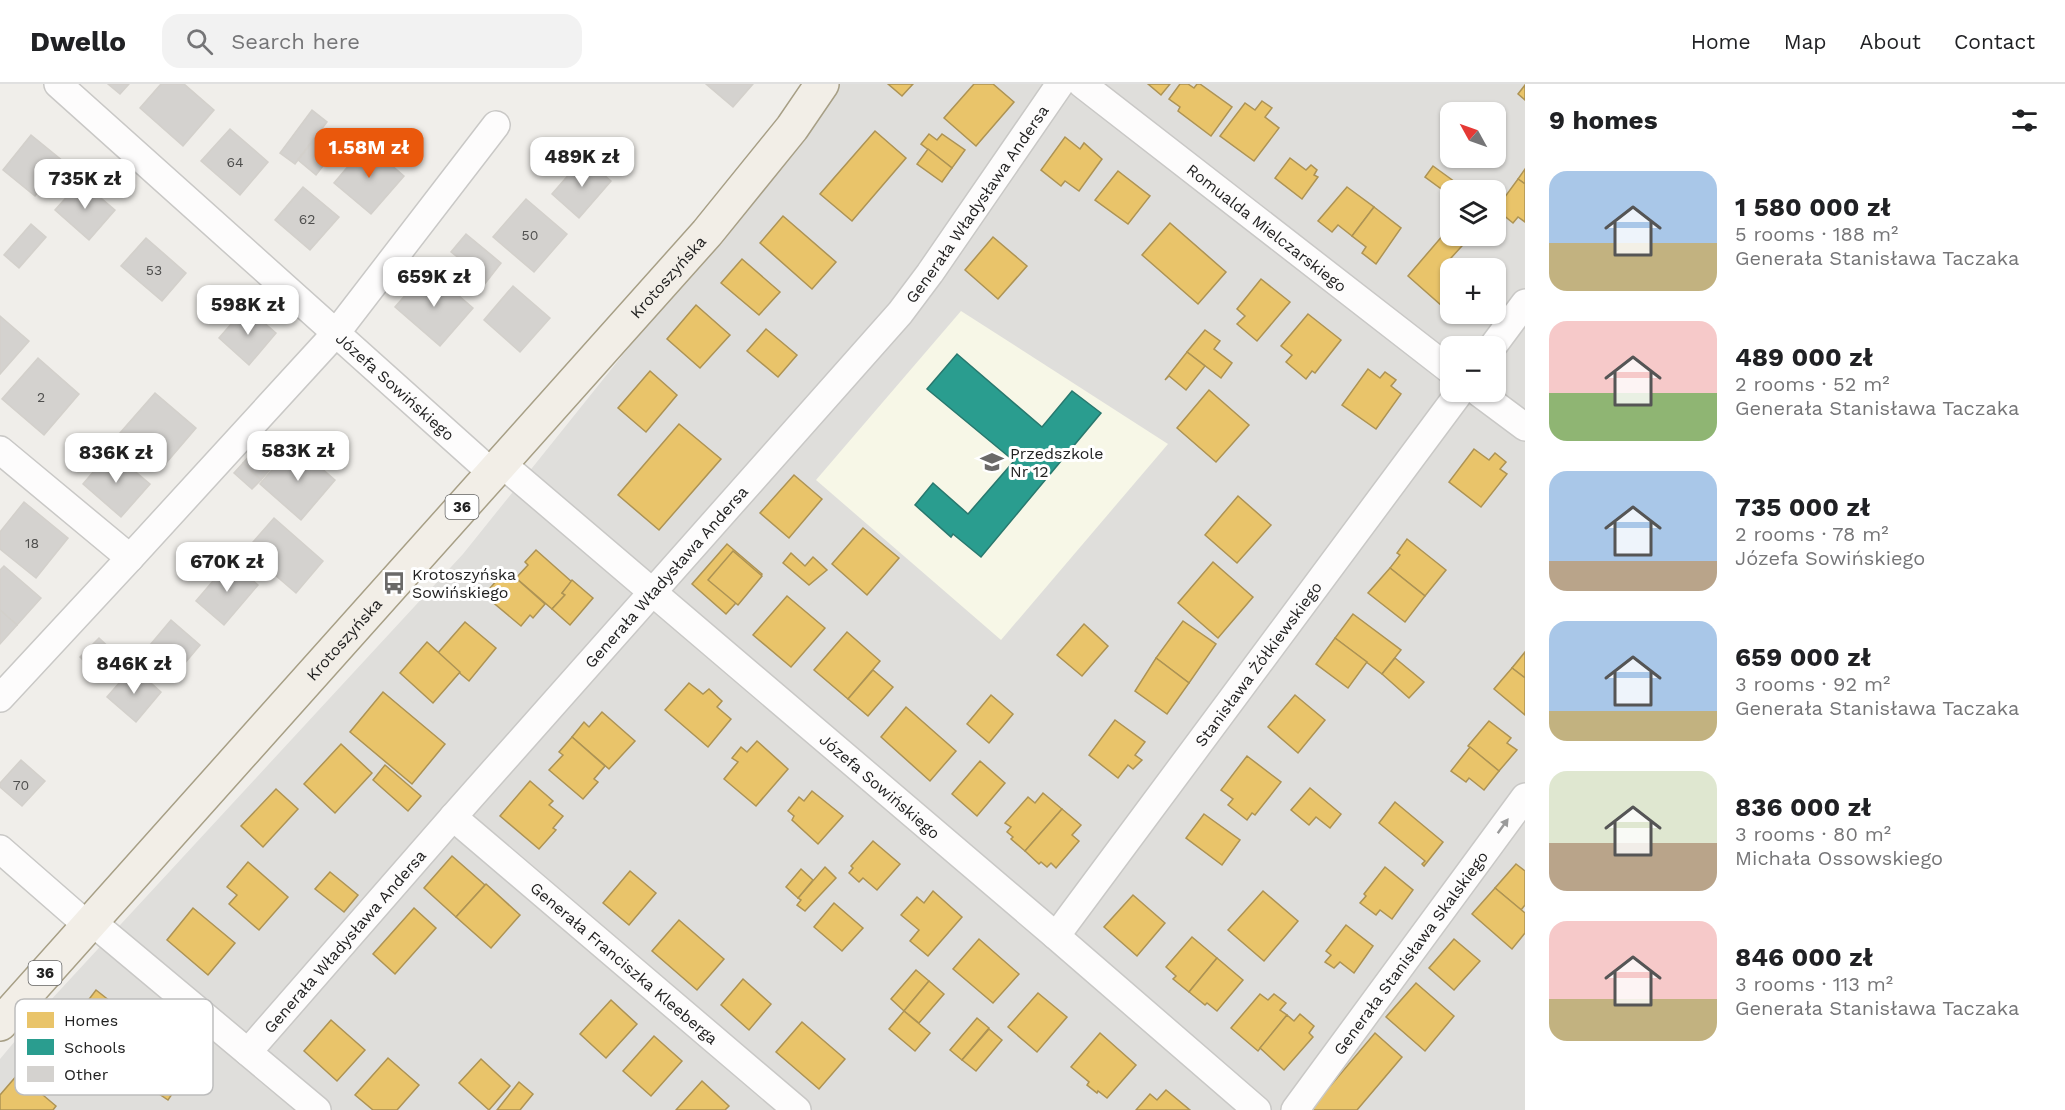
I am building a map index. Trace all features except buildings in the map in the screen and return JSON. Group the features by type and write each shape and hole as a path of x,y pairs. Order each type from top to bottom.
{"main road":[{"name":"Krotoszyńska","path":"22,999 707,233 792,128 822,84"},
{"name":"Krotoszyńska","path":"0,1024 15,1007"}],"street":[{"name":"Józefa Sowińskiego","path":"58,84 336,333 497,468 652,593 1257,1110"},
{"name":"Generała Władysława Andersa","path":"248,1052 900,313 1060,84"},
{"name":"Romualda Mielczarskiego","path":"1082,84 1440,362"},
{"path":"0,698 336,333 496,125"},
{"path":"1500,336 1525,303"},
{"name":"Stanisława Żółkiewskiego","path":"1056,936 1453,402"},
{"path":"1491,402 1525,427"},
{"path":"0,450 130,558"},
{"name":"Generała Stanisława Skalskiego","path":"1295,1110 1525,797"},
{"name":"Generała Franciszka Kleeberga","path":"453,817 797,1110"},
{"path":"0,849 183,999"},
{"path":"213,1024 317,1110"}],"shaded area":[{"path":"840,84 1525,84 1525,1110 0,1110 0,1059 15,1041 15,1095 213,1095 213,999 52,999 463,554"},
{"name":"Przedszkole Nr 12","path":"961,311 1168,444 1001,640 816,480"}],"place":[{"name":"Przedszkole Nr 12","path":"992,462"},
{"name":"Krotoszyńska Sowińskiego","path":"394,583"}]}
